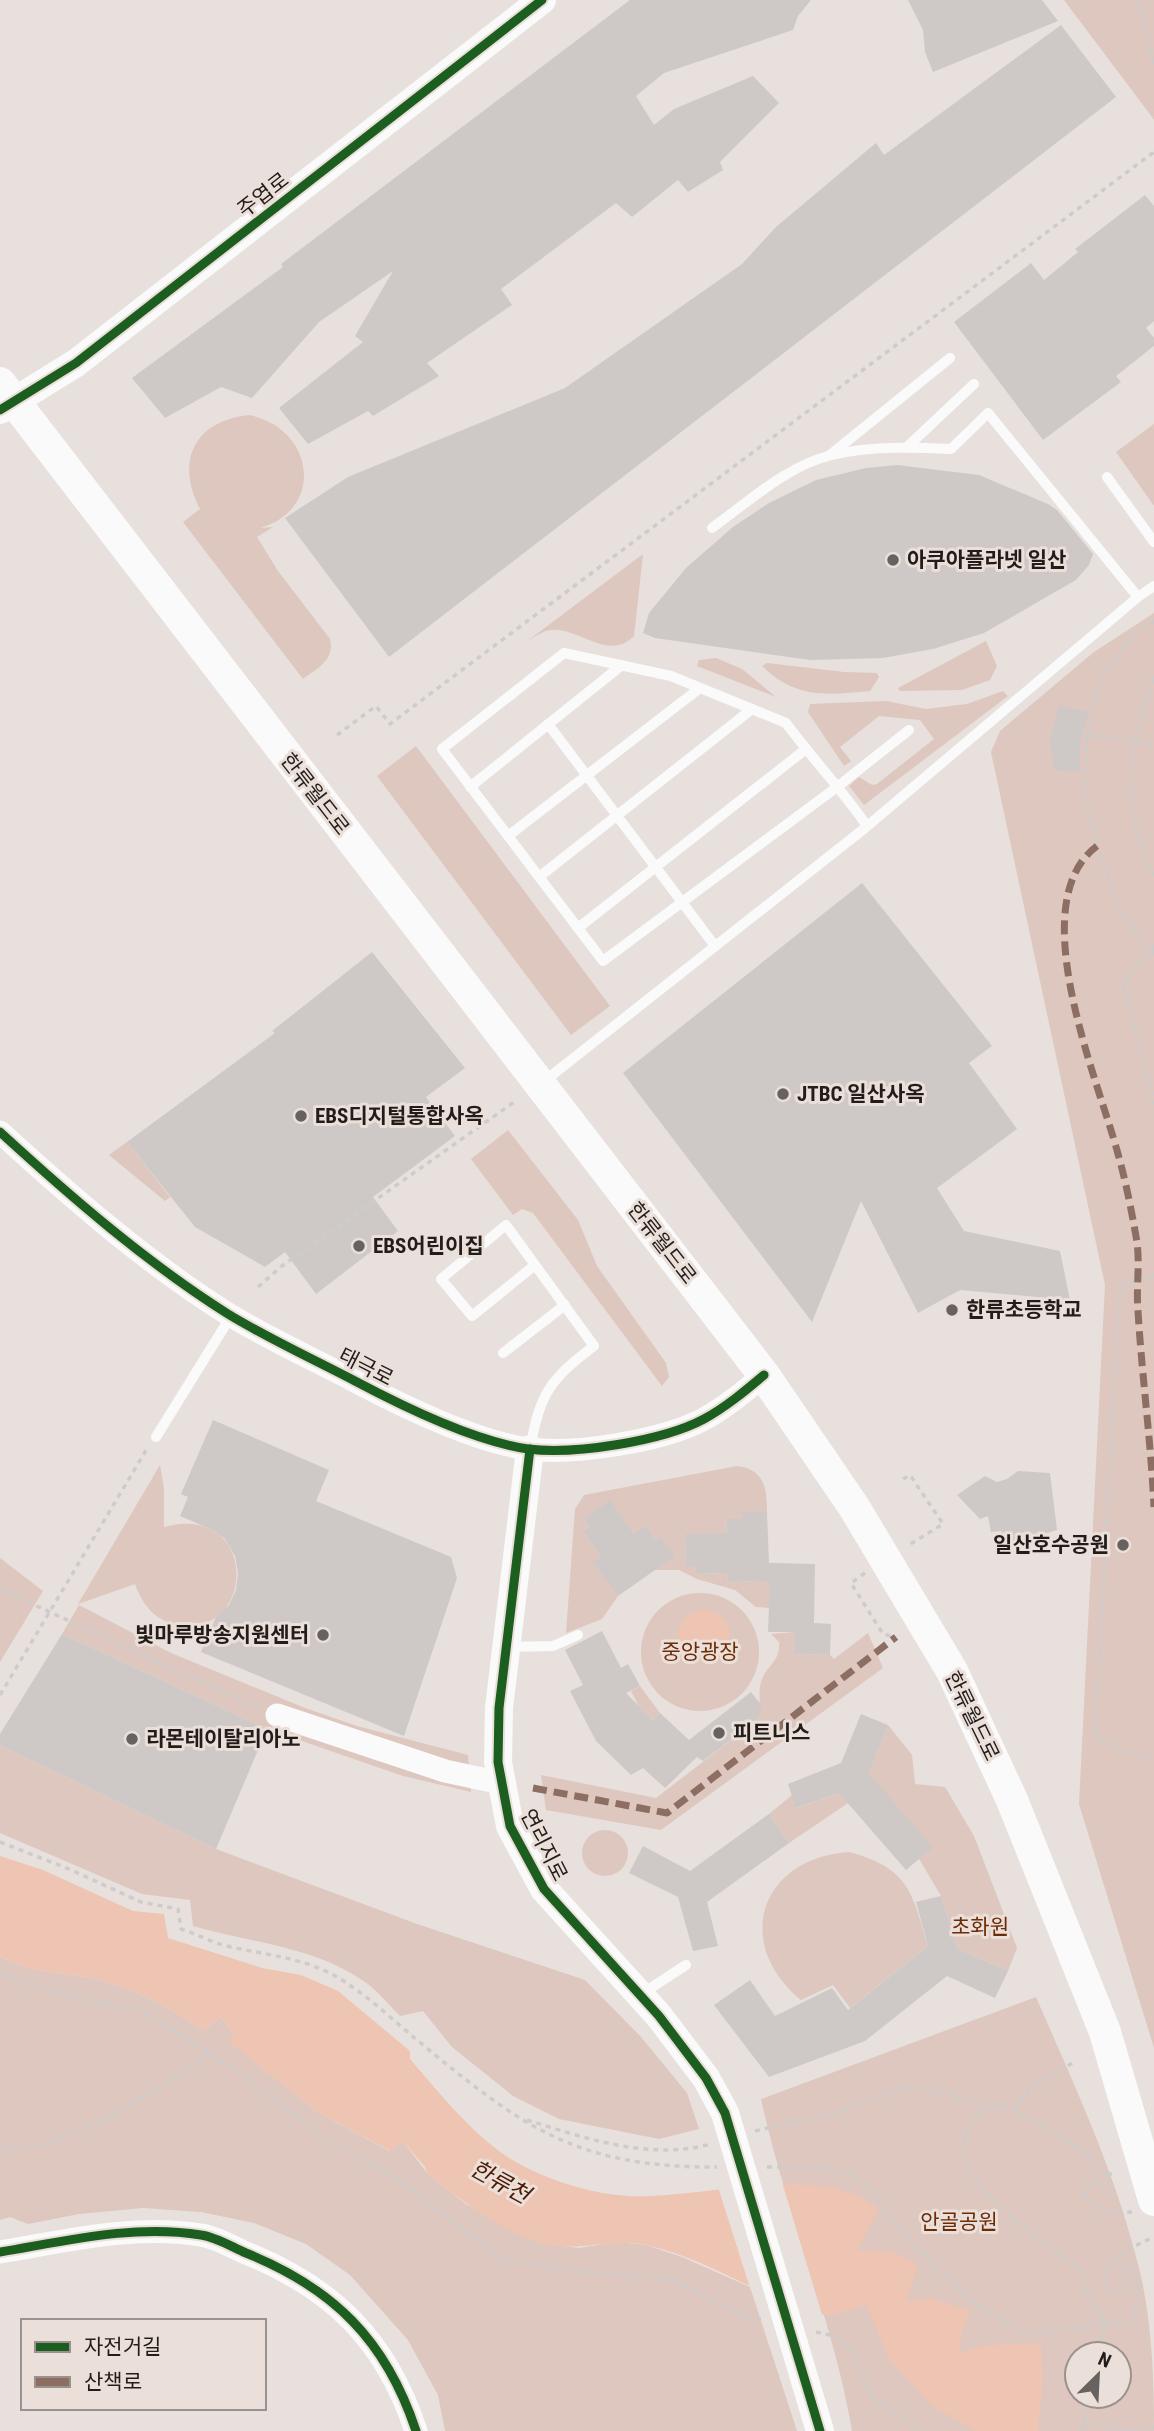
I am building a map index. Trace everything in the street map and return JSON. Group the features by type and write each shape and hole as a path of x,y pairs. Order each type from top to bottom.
{"main road":[{"name":"한류월드로","path":"4,398 528,1092 764,1375 854,1507 952,1671 1012,1800 1105,2032 1148,2205"}],"street":[{"name":"주엽로","path":"4,398 76,363 542,0"},
{"name":"태극로","path":"0,1132 147,1255 231,1315 403,1406 501,1443 530,1449 598,1447 662,1435 711,1415 764,1375"},
{"name":"연리지로","path":"530,1449 499,1708 500,1783 510,1826 544,1889 638,1996 659,2016 706,2078 725,2113 820,2431"},
{"path":"270,1712 445,1771 500,1783"},
{"path":"0,2252 117,2232 203,2235 287,2269 332,2299 363,2334 388,2368 407,2404 416,2431"}],"lane":[{"path":"712,527 782,477 830,455 950,358"},
{"path":"907,447 974,384"},
{"path":"830,455 907,447 951,449 988,413 1138,597"},
{"path":"1107,477 1154,542"},
{"path":"528,1092 867,826 1154,586"},
{"path":"867,826 837,787 786,723 671,676 564,653 442,749 603,961 683,904 837,787 909,730"},
{"path":"470,786 622,665"},
{"path":"508,836 699,688"},
{"path":"539,877 752,709"},
{"path":"548,724 715,946"},
{"path":"578,928 806,749"},
{"path":"530,1449 541,1401 562,1370 594,1346 506,1225 441,1279 472,1316 535,1265"},
{"path":"503,1353 565,1305"},
{"path":"152,1438 231,1315"},
{"path":"507,1647 553,1646 578,1634"},
{"path":"638,1996 686,1965"}],"path":[{"path":"1139,0 1154,64"},
{"path":"337,735 376,706 390,724 1154,152"},
{"path":"1154,621 1136,632 1102,674 1087,735 1084,789 1097,846 1119,909 1153,950 1122,982 1154,1104"},
{"path":"1154,678 1133,741 1131,785 1136,827 1154,875"},
{"path":"1087,735 1154,744"},
{"path":"258,1287 282,1266 528,1092"},
{"path":"1154,1275 1120,1286 1095,1736 1124,1752 1154,1757"},
{"path":"0,1695 148,1449 152,1438"},
{"path":"903,1479 910,1475 917,1488"},
{"path":"0,1588 49,1614 270,1712"},
{"path":"876,1623 883,1634 896,1637"},
{"path":"0,1842 69,1869 141,1902 178,1909 181,1929 233,1948 292,1957 342,1979 486,2097 557,2140 596,2155 644,2163 725,2167"},
{"path":"0,1973 61,1995 141,2010 209,2054 327,2139 402,2182 502,2259 584,2272 673,2279 738,2315 763,2320"},
{"path":"0,2147 12,2151 36,2148 86,2128 162,2086 209,2054"},
{"path":"1014,2109 1031,2088 1074,2062"},
{"path":"1148,2205 1112,2211 1087,2198 1085,2187 1092,2179 1098,2181 1107,2192 1110,2189 1107,2175 1092,2159 1014,2109 996,2106 984,2110 971,2120 964,2136 967,2165 988,2192 1020,2225 1079,2268 1084,2291 1106,2321 1115,2326 1134,2318 1138,2309 1136,2274 1126,2265 1121,2269 1130,2283 1128,2290 1112,2292 1104,2274 1124,2251 1154,2237"},
{"path":"764,2166 824,2167 849,2174 870,2187 892,2220 928,2260 978,2305 1033,2336 1106,2321"},
{"path":"1107,2175 1116,2172"},
{"path":"1101,2340 1106,2321"},
{"path":"814,2331 839,2337 855,2354 872,2396 920,2431"},
{"path":"1082,2431 1086,2410"},
{"path":"1083,2424 1133,2431 1154,2427"}],"green space":[{"path":"1064,0 1154,0 1154,120 1152,117"},
{"path":"249,415 271,423 287,435 298,451 304,469 303,487 295,504 281,518 260,528 273,527 257,537 278,571 330,639 328,658 303,679 183,522 200,509 189,475 194,446 215,425"},
{"path":"1154,424 1154,506 1116,452"},
{"path":"643,554 634,636 614,646 593,642 562,630 551,630 526,642"},
{"name":"일산호수공원","path":"1154,613 1154,2048 1079,1804 1105,1285 991,752 1000,731 1094,652"},
{"path":"986,641 997,666 990,680 962,690 900,691 898,688"},
{"path":"716,658 742,669 776,697 697,666 699,660"},
{"path":"767,663 877,673 879,677 870,691 825,694 787,684 762,666"},
{"path":"1003,691 1008,696 864,805 849,786 859,777 872,785 877,784 934,739 920,720 879,716 840,747 851,761 844,766 808,712 810,704 886,701 926,709 967,704"},
{"path":"416,746 610,1006 571,1035 377,776"},
{"path":"508,1130 578,1220 597,1266 666,1363 669,1377 662,1386 533,1213 522,1209 513,1215 471,1159"},
{"path":"127,1142 170,1197 165,1201 109,1155"},
{"path":"160,1465 164,1489 164,1527 196,1524 218,1534 232,1551 236,1573 233,1595 221,1613 201,1624 174,1624 160,1618 145,1604 135,1584 78,1604"},
{"path":"737,1466 753,1471 762,1481 767,1512 743,1512 743,1519 726,1519 727,1533 685,1535 686,1566 696,1566 696,1574 727,1573 728,1582 769,1581 769,1563 782,1563 782,1584 769,1608 756,1607 735,1590 697,1579 679,1570 655,1570 674,1556 660,1536 655,1540 646,1527 634,1534 610,1501 584,1519 589,1527 583,1531 601,1557 594,1563 618,1596 602,1619 566,1633 575,1509 584,1495"},
{"path":"0,1558 43,1591 0,1662"},
{"name":"중앙광장","path":"700,1593 723,1597 742,1610 755,1629 759,1652 755,1675 742,1694 723,1707 700,1711 677,1707 658,1694 645,1675 641,1652 645,1629 658,1610 677,1597"},
{"path":"79,1605 171,1653 305,1708 357,1726 468,1755 471,1792 403,1776 267,1729 62,1634"},
{"path":"795,1632 795,1654 830,1655 834,1659 868,1633 883,1668 661,1830 546,1810 541,1775 656,1798 756,1721 761,1682 776,1659 779,1649 779,1642 771,1634"},
{"path":"640,1686 660,1713 653,1720 639,1706 631,1691"},
{"name":"초화원","path":"888,1725 912,1755 915,1784 945,1787 974,1836 1017,1948 1008,1971 958,1949 941,1896 869,1774"},
{"path":"0,1745 216,1849 417,1924 585,1980 641,2037 687,2093 699,2129 659,2139 559,2119 513,2096 452,2047 423,2011 400,2016 370,1986 345,1970 303,1953 193,1926 190,1900 142,1894 0,1833"},
{"path":"839,1793 848,1803 789,1843 769,1814 792,1795 797,1808"},
{"path":"605,1830 621,1837 628,1853 621,1869 605,1876 589,1869 582,1853 589,1837"},
{"path":"849,1852 884,1866 905,1885 912,1897 928,1946 850,2008 833,1985 801,2000 780,1978 767,1954 762,1930 766,1907 777,1886 794,1870 819,1858"},
{"path":"0,1956 33,1969 121,1986 163,2005 203,2031 220,2017 234,2035 229,2041 319,2113 389,2151 403,2141 427,2173 466,2204 545,2244 579,2248 617,2242 646,2245 682,2257 750,2287 797,2431 445,2431 438,2395 408,2340 350,2275 306,2244 254,2223 201,2212 143,2208 79,2214 28,2224 10,2217 0,2220"},
{"name":"안골공원","path":"1036,1997 1094,2132 1131,2236 1150,2331 1154,2431 852,2431 833,2347 771,2141 761,2099"}],"water":[{"path":"704,1610 723,1617 730,1636 723,1655 704,1662 685,1655 678,1636 685,1617"},
{"name":"한류천","path":"0,1856 43,1870 133,1911 164,1914 168,1938 262,1968 301,1975 338,1991 410,2051 410,2059 479,2134 510,2159 551,2178 576,2187 629,2196 795,2185 827,2187 856,2195 878,2210 858,2250 893,2252 918,2264 906,2302 929,2298 970,2310 960,2338 961,2353 991,2345 1041,2343 1043,2380 1038,2431 975,2431 931,2405 889,2359 866,2304 834,2314 809,2313 712,2268 663,2249 633,2243 570,2247 529,2239 498,2224 427,2173 403,2141 390,2151 319,2113 228,2041 234,2035 220,2017 203,2031 163,2005 121,1986 33,1969 0,1956"}],"pier":[{"path":"782,2182 823,2318 811,2317 751,2291 718,2187"}],"building":[{"path":"630,0 811,0 798,16 793,30 664,73 636,96 654,125 674,109 753,76 779,103 720,162 723,170 688,192 678,180 632,217 616,203 501,289 512,305 427,363 439,376 373,416 368,411 308,444 279,408 363,342 355,336 393,271 319,322 252,398 221,387 165,418 132,378 283,267 281,264"},
{"path":"908,0 1042,0 1058,21 933,72 925,52 923,30"},
{"path":"1061,25 1116,97 389,657 285,518 348,477 565,388 742,264 776,227 876,143 884,155"},
{"path":"1145,195 1154,206 1154,321 1146,328 1154,338 1154,346 1116,376 1121,382 1043,440 954,322 1031,263 1044,280 1078,252 1075,249"},
{"name":"아쿠아플라넷 일산","path":"897,465 979,475 1048,504 1057,510 1093,554 1089,565 1076,580 984,633 933,649 883,658 810,660 655,638 643,633 649,613 686,568 733,527 769,503 816,480 866,468"},
{"path":"1059,706 1089,712 1081,739 1079,772 1054,770 1050,741"},
{"name":"JTBC 일산사옥","path":"862,883 992,1046 969,1063 1017,1129 937,1188 964,1231 1060,1251 1070,1300 960,1290 918,1313 861,1201 812,1322 623,1073"},
{"name":"EBS디지털통합사옥","path":"372,952 465,1068 426,1097 455,1136 373,1197 398,1231 316,1294 285,1252 265,1267 195,1227 127,1142 275,1033 272,1031"},
{"name":"빛마루방송지원센터","path":"213,1420 329,1470 316,1501 451,1557 457,1578 404,1736 201,1652 216,1617 229,1605 236,1590 238,1573 235,1556 225,1539 213,1530 180,1516 188,1497 181,1494"},
{"path":"1018,1471 1050,1473 1057,1530 1005,1546 1001,1531 991,1532 988,1516 980,1519 957,1495 985,1476 997,1482"},
{"path":"610,1500 634,1534 646,1526 655,1540 660,1536 675,1556 618,1596 593,1562 601,1557 583,1531 589,1527 584,1519"},
{"path":"742,1512 767,1512 769,1563 815,1564 814,1623 831,1624 830,1655 795,1654 795,1632 768,1632 770,1581 728,1582 727,1573 696,1574 696,1566 686,1567 685,1534 727,1533 726,1519 743,1519"},
{"path":"602,1631 621,1668 628,1664 640,1686 626,1693 653,1720 660,1713 689,1740 751,1692 762,1706 756,1721 703,1761 697,1757 665,1788 643,1768 631,1775 596,1741 570,1691 583,1685 565,1650"},
{"name":"라몬테이탈리아노","path":"62,1634 267,1729 216,1849 0,1745 0,1734"},
{"path":"861,1714 888,1725 869,1774 933,1847 906,1870 839,1793 796,1808 788,1784 841,1763"},
{"path":"769,1814 789,1843 707,1902 718,1946 693,1951 678,1897 629,1873 643,1846 690,1871"},
{"path":"941,1896 958,1949 1008,1971 995,1998 947,1976 865,2041 769,2077 714,2005 750,1980 775,2016 832,1988 848,2010 928,1946 916,1902"}],"marked path":[{"path":"1097,846 1075,873 1066,908 1065,950 1083,1040 1121,1165 1137,1242 1138,1311 1154,1507"},
{"path":"533,1788 667,1813 896,1637"}],"cycle path":[{"path":"0,410 76,363 542,0"},
{"path":"0,1132 110,1228 168,1273 228,1314 395,1401 439,1422 485,1439 528,1449 547,1450 593,1448 642,1440 687,1427 704,1419 764,1375"},
{"path":"530,1449 499,1708 498,1762 510,1826 544,1889 659,2016 706,2078 725,2113 820,2431"},
{"path":"0,2252 75,2239 151,2231 201,2235 218,2240 305,2283 352,2321 372,2344 389,2370 416,2431"}],"place":[{"name":"아쿠아플라넷 일산","path":"893,560"},
{"name":"JTBC 일산사옥","path":"783,1094"},
{"name":"EBS디지털통합사옥","path":"301,1116"},
{"name":"EBS어린이집","path":"359,1246"},
{"name":"한류초등학교","path":"952,1310"},
{"name":"일산호수공원","path":"1123,1545"},
{"name":"빛마루방송지원센터","path":"323,1635"},
{"name":"피트니스","path":"719,1733"},
{"name":"라몬테이탈리아노","path":"132,1739"}]}
